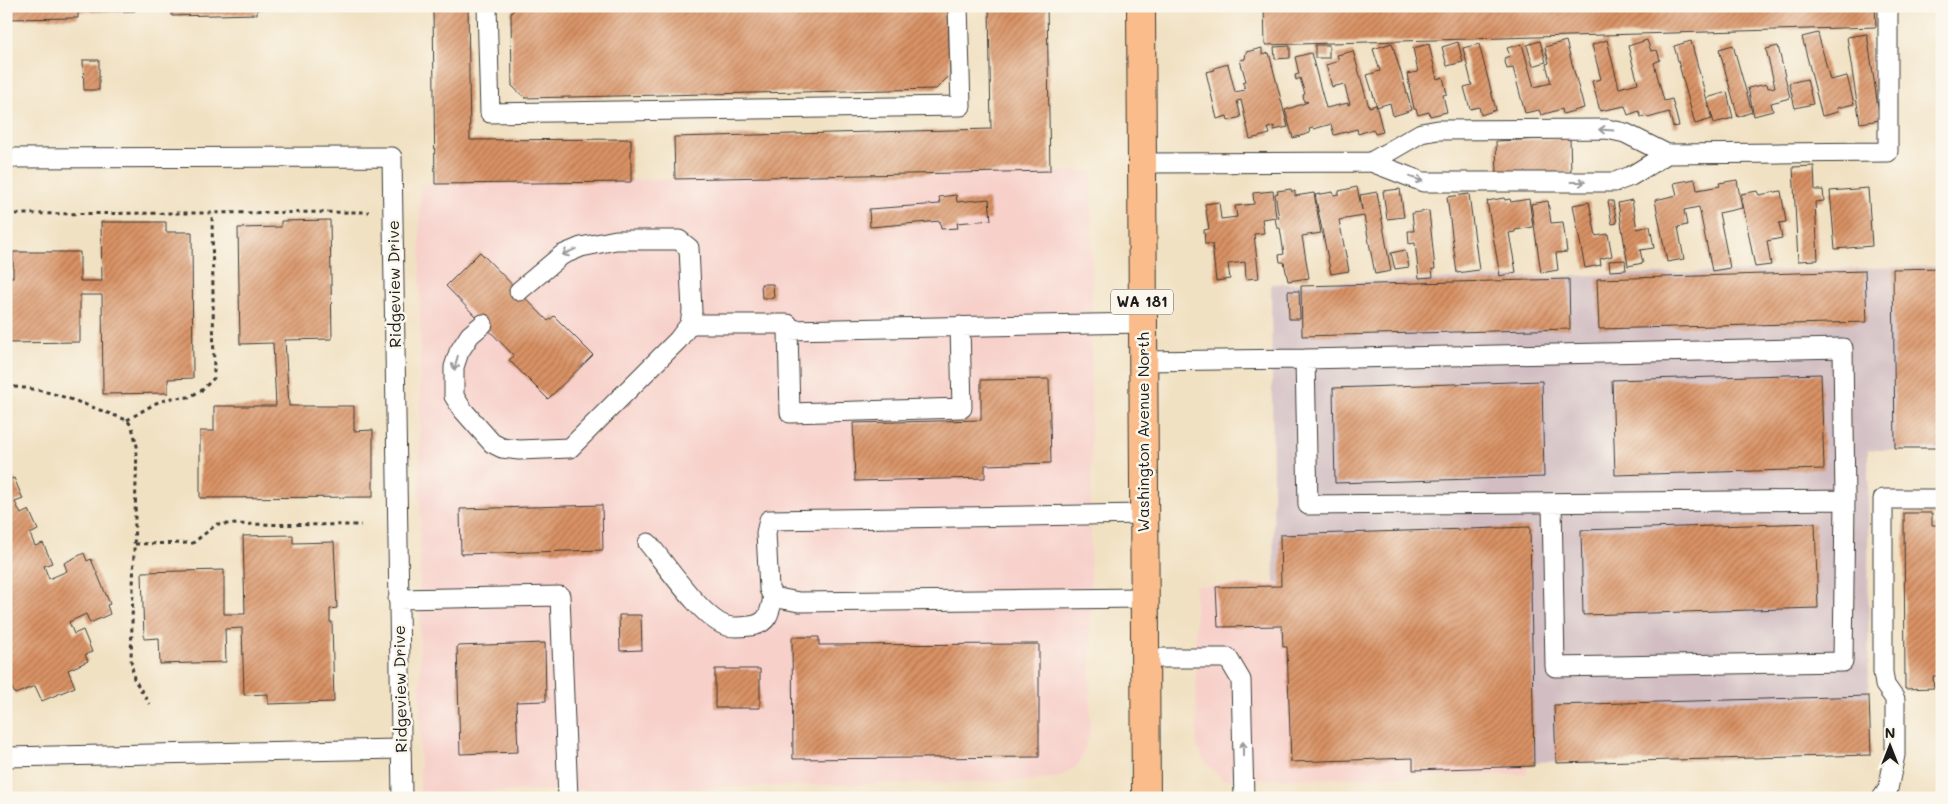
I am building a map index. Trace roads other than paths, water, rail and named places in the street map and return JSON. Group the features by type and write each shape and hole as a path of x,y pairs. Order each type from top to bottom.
{"main road":[{"name":"Washington Avenue North","path":"1141,6 1146,798"}],"lane":[{"path":"487,6 490,114 961,106 958,6"},
{"path":"1371,162 1421,133 1438,130 1607,129 1625,132 1667,154 1888,152 1888,6"},
{"path":"1142,163 1371,162 1423,182 1615,182 1631,176 1667,154"},
{"name":"Ridgeview Drive","path":"6,158 392,157 402,798"},
{"path":"483,324 470,335 459,352 454,367 454,396 462,409 492,443 502,448 518,450 570,448 678,340 690,324 692,310 689,248 679,240 616,240 581,247 562,256 519,292"},
{"path":"788,330 1142,323"},
{"path":"690,324 788,324 790,413 962,408 960,326"},
{"path":"1143,361 1843,348 1845,500 1843,662 1555,667 1552,503"},
{"path":"1305,359 1308,505 1845,500"},
{"path":"1882,798 1888,789 1895,755 1895,699 1885,685 1883,672 1883,499 1940,499"},
{"path":"648,542 703,610 726,626 742,627 755,626 766,621 769,617 773,597 769,589 766,533 769,520 1144,514"},
{"path":"398,599 560,596 568,798"},
{"path":"773,597 799,602 1144,598"},
{"path":"1145,658 1228,658 1241,680 1244,798"},
{"path":"6,757 400,749"}]}
